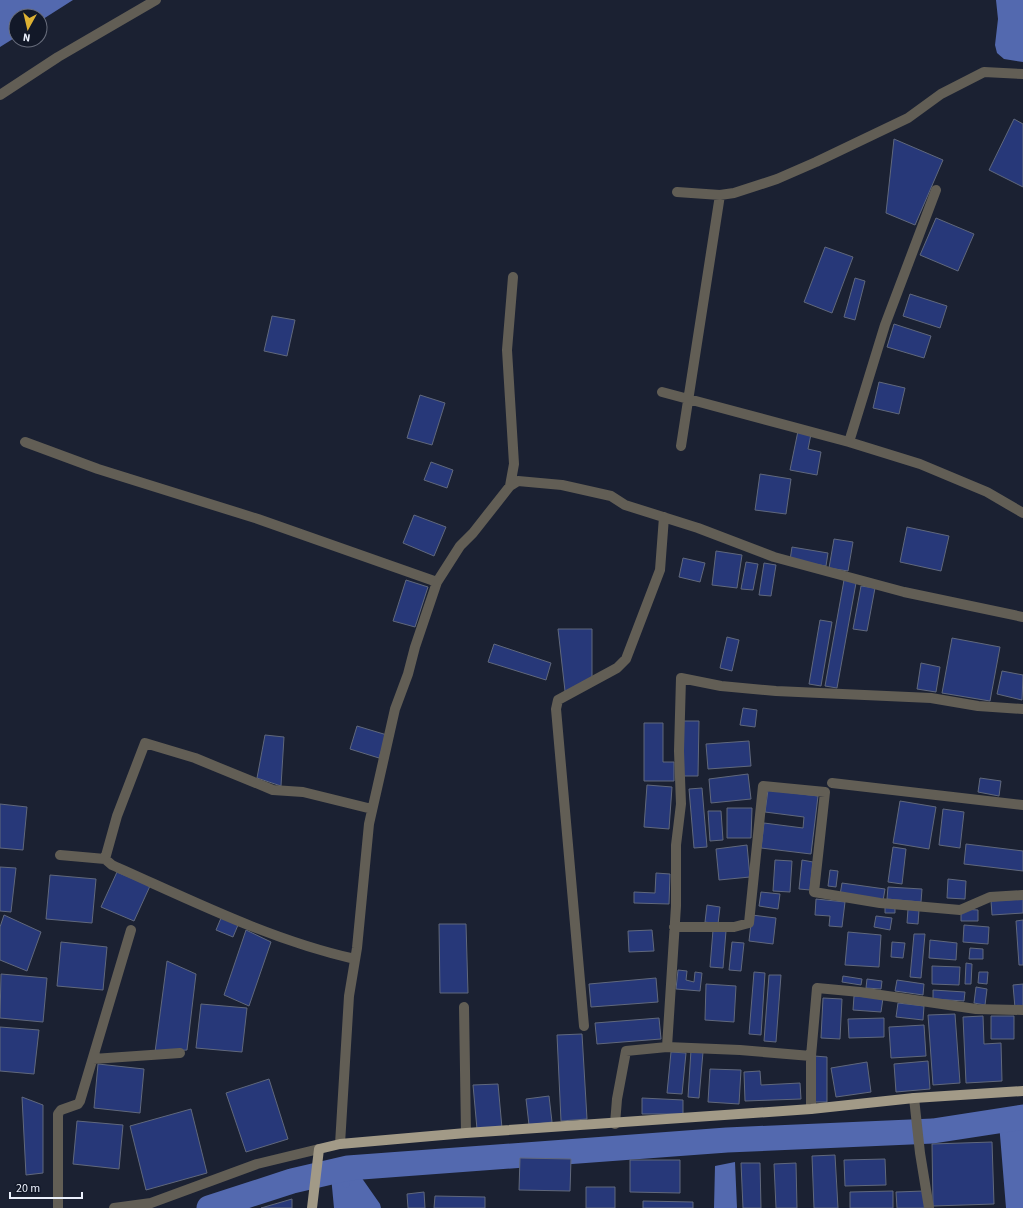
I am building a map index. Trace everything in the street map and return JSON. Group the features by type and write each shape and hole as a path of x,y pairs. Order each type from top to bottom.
{"main road":[{"path":"312,1208 319,1150 340,1144 466,1133 615,1124 811,1109 914,1098 1023,1091"}],"street":[{"path":"0,95 58,57 156,0"},
{"path":"677,192 720,196 776,179 816,162 908,118 941,94 984,72 1023,74"},
{"path":"849,442 885,325 936,190"},
{"path":"681,446 720,196"},
{"path":"510,486 514,464 507,350 513,277"},
{"path":"662,392 849,442 920,464 987,492 1023,513"},
{"path":"25,442 98,469 258,519 437,582"},
{"path":"340,1144 349,996 355,959 372,809 395,709 408,674 415,647 437,582 460,546 473,533 510,486 518,481 562,485 611,496 625,505 698,528 774,557 904,592 1023,617"},
{"path":"584,1026 556,709 558,700 617,668 626,659 660,570 664,517"},
{"path":"667,1047 674,927 676,845 681,804 679,751 681,678 721,686 776,691 931,698 978,706 1023,709"},
{"path":"105,859 117,816 145,743 195,758 273,790 303,792 372,809"},
{"path":"832,782 1023,805"},
{"path":"674,927 734,927 749,923 763,786 825,792 814,892 880,903 960,910 990,897 1023,895"},
{"path":"60,855 105,859 112,865 182,898 265,932 324,952 355,959"},
{"path":"58,1208 58,1114 61,1110 78,1104 80,1101 131,930"},
{"path":"811,1109 811,1056 816,988 876,994 976,1009 1023,1010"},
{"path":"464,1007 466,1133"},
{"path":"615,1124 617,1099 626,1051 667,1047 740,1050 811,1056"},
{"path":"93,1059 180,1053"},
{"path":"914,1098 920,1153 929,1208"},
{"path":"114,1208 151,1203 257,1164 319,1150"}],"water":[{"path":"0,0 73,0 48,16 48,8 8,8 8,42 0,47"},
{"path":"996,0 1023,0 1023,62 1004,59 997,53 995,45 998,19"},
{"path":"1023,1121 1023,1208 1006,1208 999,1123"},
{"path":"735,1162 737,1208 714,1208 715,1166"},
{"path":"359,1174 380,1204 381,1208 334,1208 331,1176"}],"building":[{"path":"1014,119 1023,124 1023,187 989,170"},
{"path":"894,139 943,160 915,225 886,213"},
{"path":"936,218 974,234 958,271 920,255"},
{"path":"825,247 853,257 832,313 804,302"},
{"path":"855,278 865,281 855,320 844,317"},
{"path":"910,294 947,306 940,328 903,316"},
{"path":"272,316 295,320 287,356 264,351"},
{"path":"894,324 931,336 924,358 887,347"},
{"path":"879,382 905,388 899,414 873,408"},
{"path":"420,395 445,403 432,445 407,438"},
{"path":"798,431 811,434 808,449 821,452 817,475 790,470"},
{"path":"431,462 453,470 447,488 424,480"},
{"path":"760,474 791,479 786,514 755,510"},
{"path":"414,515 446,527 434,556 403,543"},
{"path":"907,527 949,536 941,571 900,562"},
{"path":"834,539 853,542 848,571 829,568"},
{"path":"792,547 828,553 826,566 790,560"},
{"path":"716,551 742,555 737,588 712,585"},
{"path":"683,558 705,563 700,582 679,577"},
{"path":"746,562 758,564 753,590 741,589"},
{"path":"764,563 776,565 771,596 759,595"},
{"path":"406,580 428,587 415,627 393,621"},
{"path":"844,580 856,583 837,688 825,686"},
{"path":"861,586 875,588 867,631 853,629"},
{"path":"820,620 832,622 821,686 809,684"},
{"path":"558,629 592,629 592,682 565,691"},
{"path":"727,637 739,640 732,671 720,668"},
{"path":"952,638 1000,647 990,701 942,693"},
{"path":"494,644 551,663 546,680 488,662"},
{"path":"921,663 940,667 936,692 917,689"},
{"path":"1002,671 1023,675 1022,700 997,694"},
{"path":"743,708 757,710 755,727 740,725"},
{"path":"683,721 699,721 698,776 682,776"},
{"path":"644,723 663,723 663,762 674,762 674,781 644,781"},
{"path":"357,726 387,735 379,758 350,749"},
{"path":"265,735 284,737 281,786 257,778"},
{"path":"749,741 751,766 708,769 706,744"},
{"path":"748,774 751,799 711,803 709,779"},
{"path":"980,778 1001,781 999,796 978,792"},
{"path":"647,785 672,787 669,829 644,827"},
{"path":"702,788 707,847 694,848 689,789"},
{"path":"768,790 818,796 811,854 761,848 764,823 803,828 804,817 765,812"},
{"path":"900,801 936,807 929,849 893,843"},
{"path":"0,804 27,807 23,850 0,848"},
{"path":"727,808 752,808 751,838 727,838"},
{"path":"943,809 964,812 960,848 939,845"},
{"path":"708,811 721,811 723,840 710,841"},
{"path":"966,844 1023,851 1023,871 964,864"},
{"path":"747,845 750,877 719,880 716,849"},
{"path":"893,847 906,849 902,884 888,882"},
{"path":"775,860 792,861 790,892 773,891"},
{"path":"802,860 813,862 810,890 799,889"},
{"path":"0,867 16,868 11,912 0,911"},
{"path":"830,870 838,871 836,887 828,886"},
{"path":"117,872 150,886 134,921 101,907"},
{"path":"656,873 670,874 669,904 634,903 634,892 655,893"},
{"path":"50,875 96,879 92,923 46,919"},
{"path":"948,879 966,881 965,899 947,898"},
{"path":"842,883 885,889 883,901 840,895"},
{"path":"888,887 922,889 921,902 887,899"},
{"path":"761,892 780,894 778,909 759,906"},
{"path":"816,899 845,902 842,927 829,926 830,916 815,915"},
{"path":"1023,899 1023,913 992,915 991,901"},
{"path":"707,905 720,907 718,924 705,922"},
{"path":"885,905 895,906 895,913 885,913"},
{"path":"908,909 919,910 918,924 907,923"},
{"path":"961,909 978,910 978,921 961,921"},
{"path":"4,915 41,932 27,971 0,960 0,927"},
{"path":"752,915 776,918 773,944 749,941"},
{"path":"876,916 892,918 890,930 874,927"},
{"path":"221,918 238,925 233,937 216,930"},
{"path":"1023,920 1023,965 1019,965 1016,921"},
{"path":"439,924 466,924 468,993 440,993"},
{"path":"964,925 989,927 988,944 963,942"},
{"path":"246,930 271,942 249,1006 224,995"},
{"path":"652,930 654,951 629,952 628,931"},
{"path":"713,930 726,931 723,968 710,967"},
{"path":"848,932 881,935 879,967 845,965"},
{"path":"914,934 925,934 921,978 910,977"},
{"path":"930,940 957,943 956,960 929,958"},
{"path":"61,942 107,947 103,990 57,986"},
{"path":"732,942 744,943 741,971 729,970"},
{"path":"892,942 905,943 903,958 891,957"},
{"path":"970,948 983,949 983,959 969,959"},
{"path":"167,961 196,974 187,1050 155,1052"},
{"path":"966,963 972,964 971,984 965,984"},
{"path":"932,966 960,967 959,985 932,984"},
{"path":"678,970 687,971 686,980 694,982 695,972 702,973 700,991 676,989"},
{"path":"754,972 765,973 761,1035 749,1034"},
{"path":"979,972 988,972 987,984 978,983"},
{"path":"1,974 47,978 43,1022 0,1018"},
{"path":"769,975 781,975 776,1042 764,1041"},
{"path":"843,976 862,979 861,985 842,982"},
{"path":"656,978 658,1002 591,1007 589,984"},
{"path":"867,979 882,981 881,989 866,988"},
{"path":"897,980 924,984 923,995 895,991"},
{"path":"706,984 736,986 734,1022 705,1020"},
{"path":"1023,984 1023,1007 1015,1008 1013,985"},
{"path":"976,987 987,989 985,1005 974,1003"},
{"path":"933,990 965,992 964,1001 933,999"},
{"path":"854,996 883,998 881,1012 853,1010"},
{"path":"823,998 842,999 840,1039 821,1038"},
{"path":"898,1003 924,1006 923,1020 896,1017"},
{"path":"201,1004 247,1008 242,1052 196,1048"},
{"path":"955,1014 960,1083 933,1085 928,1015"},
{"path":"983,1016 984,1044 1001,1043 1002,1081 966,1083 963,1017"},
{"path":"991,1016 1014,1016 1014,1039 991,1039"},
{"path":"659,1018 661,1039 597,1044 595,1023"},
{"path":"884,1018 884,1037 849,1038 848,1019"},
{"path":"924,1025 926,1056 891,1058 889,1027"},
{"path":"0,1027 39,1030 34,1074 0,1071"},
{"path":"582,1034 587,1119 561,1121 557,1035"},
{"path":"691,1050 703,1052 699,1098 688,1097"},
{"path":"671,1052 686,1053 682,1094 667,1093"},
{"path":"814,1056 827,1057 827,1102 814,1102"},
{"path":"928,1061 930,1089 896,1092 894,1064"},
{"path":"867,1062 871,1092 836,1097 831,1068"},
{"path":"98,1064 144,1069 140,1113 94,1108"},
{"path":"710,1069 741,1070 739,1104 708,1102"},
{"path":"760,1071 761,1085 800,1083 801,1099 745,1101 744,1072"},
{"path":"269,1079 288,1139 246,1152 226,1093"},
{"path":"498,1084 502,1128 477,1129 473,1085"},
{"path":"549,1096 552,1122 529,1125 526,1099"},
{"path":"22,1097 43,1105 43,1173 26,1175"},
{"path":"642,1098 683,1100 683,1114 642,1114"},
{"path":"191,1109 207,1173 146,1190 130,1126"},
{"path":"77,1121 123,1125 119,1169 73,1164"},
{"path":"992,1142 994,1204 933,1206 932,1144"},
{"path":"835,1155 838,1208 814,1208 812,1156"},
{"path":"520,1158 571,1159 570,1191 519,1190"},
{"path":"885,1159 886,1185 845,1186 844,1160"},
{"path":"630,1160 680,1160 680,1193 630,1192"},
{"path":"741,1163 760,1163 761,1208 743,1208"},
{"path":"796,1163 797,1208 776,1208 774,1164"},
{"path":"586,1187 615,1187 615,1208 586,1208"},
{"path":"893,1191 893,1208 850,1208 850,1192"},
{"path":"924,1191 925,1208 897,1208 896,1192"},
{"path":"424,1192 425,1208 408,1208 407,1194"},
{"path":"435,1196 485,1197 485,1208 434,1208"},
{"path":"292,1199 292,1208 261,1208"},
{"path":"643,1201 693,1202 693,1208 643,1208"}],"waterway":[{"path":"209,1208 292,1181 348,1168 727,1140 933,1131 1023,1117"},
{"path":"346,1184 348,1168"}]}
